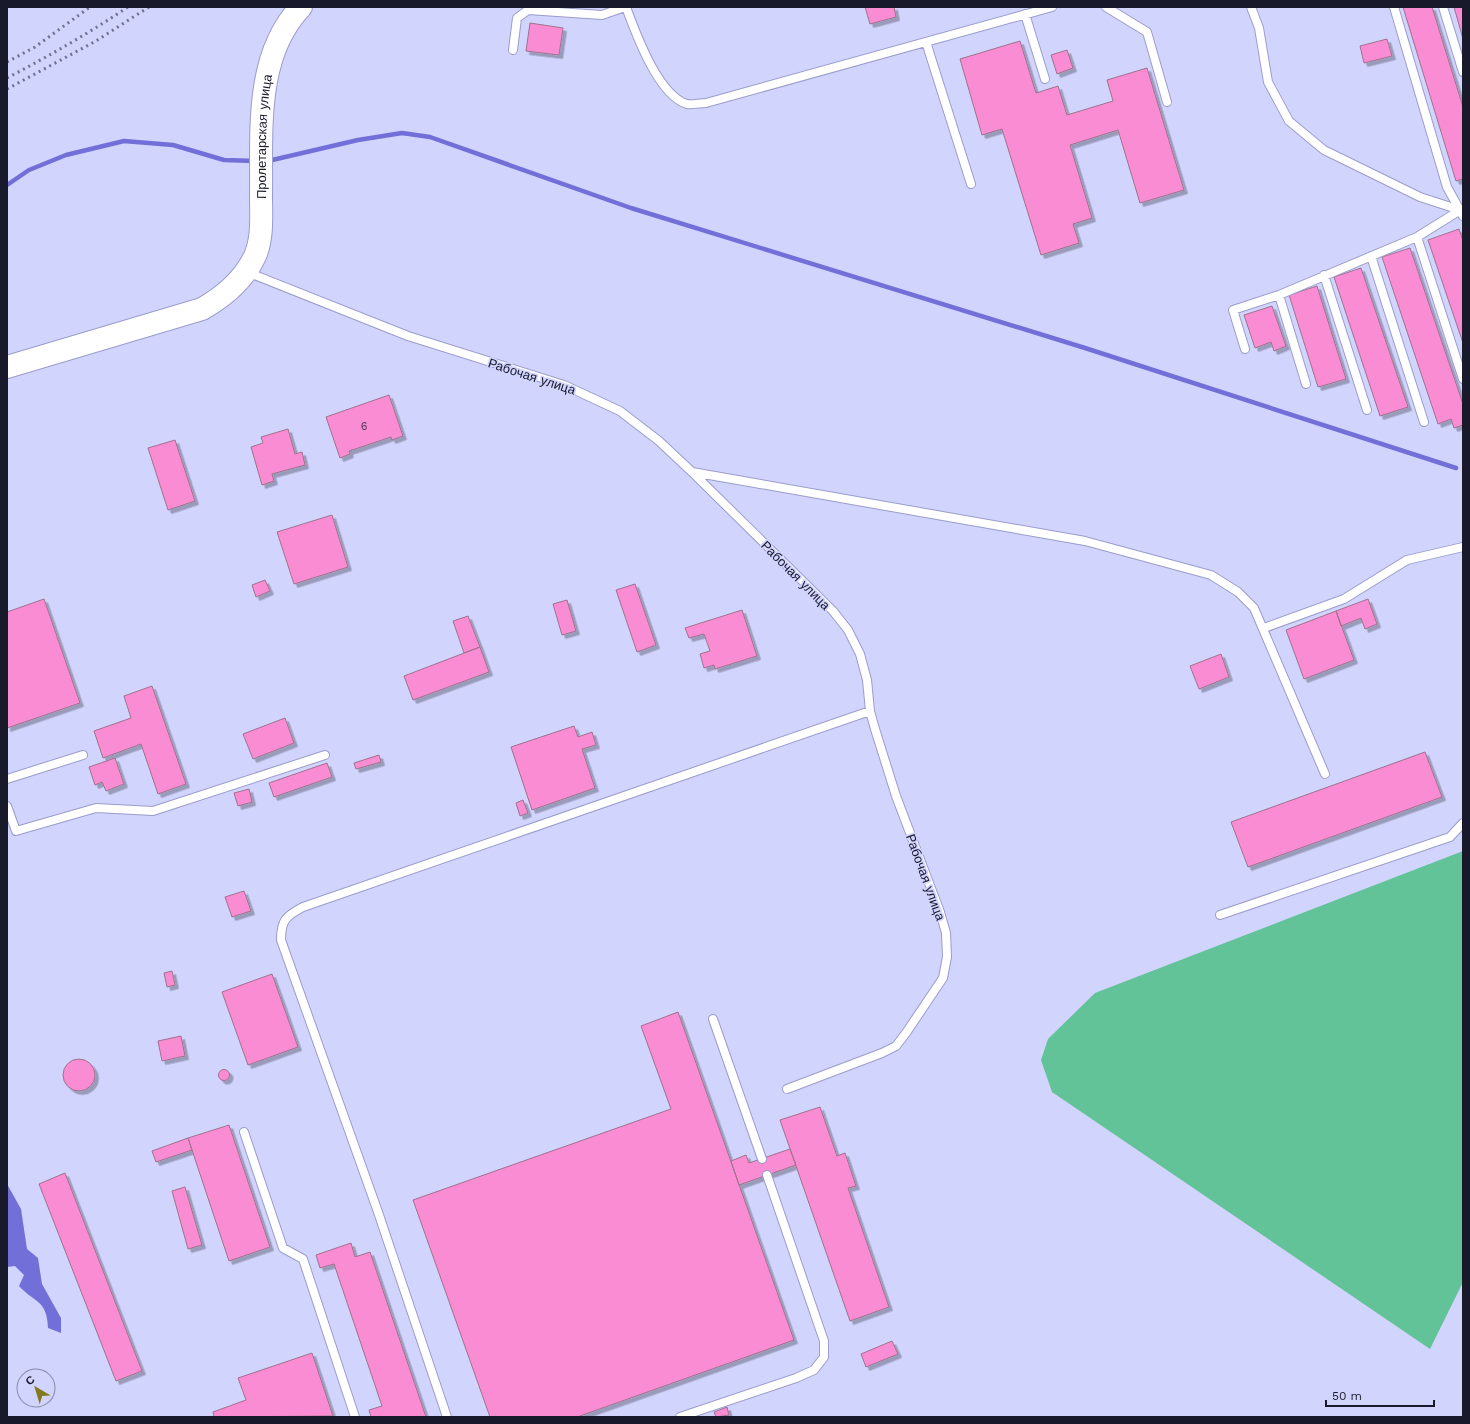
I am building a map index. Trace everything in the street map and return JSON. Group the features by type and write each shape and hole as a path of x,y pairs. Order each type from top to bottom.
{"street":[{"name":"Пролетарская улица","path":"7,367 202,309 218,300 233,288 246,272 256,255 261,231 263,115 268,71 274,50 283,31 301,7"}],"lane":[{"path":"513,50 517,18 528,10 602,15 626,7 633,26 660,83 671,94 688,104 706,103 1052,7"},
{"path":"1106,7 1147,32 1167,102"},
{"path":"1251,7 1259,28 1268,82 1289,121 1324,150 1420,197 1462,211"},
{"path":"1394,7 1447,187 1462,211"},
{"path":"1443,7 1463,72"},
{"path":"1025,14 1045,79"},
{"path":"926,42 972,184"},
{"path":"1245,349 1233,310 1279,295 1324,275 1417,238 1462,211"},
{"path":"1417,238 1463,380"},
{"path":"1371,256 1424,422"},
{"name":"Рабочая улица","path":"246,272 408,336 564,385 595,398 620,411 659,441 692,472 819,597 848,630 860,654 867,680 870,710 896,796 940,912 946,933 947,957 943,978 896,1046 882,1053 787,1089"},
{"path":"1324,275 1367,410"},
{"path":"1279,295 1306,384"},
{"path":"692,472 1085,541 1211,575 1238,592 1254,608 1264,628 1325,774"},
{"path":"1264,628 1344,599 1407,560 1463,547"},
{"path":"447,1417 378,1212 280,940 281,926 289,914 303,907 870,710"},
{"path":"7,779 83,755"},
{"path":"7,834 96,808 153,811 325,755"},
{"path":"7,806 16,831"},
{"path":"1220,915 1450,837 1463,823"},
{"path":"714,1019 762,1159"},
{"path":"244,1132 283,1248 303,1259 355,1417"},
{"path":"680,1417 796,1378 814,1370 824,1357 824,1341 767,1175"}],"green space":[{"path":"1463,851 1463,1282 1430,1349 1052,1092 1041,1060 1048,1039 1095,993"}],"shaded area":[{"path":"7,1184 21,1209 27,1249 38,1258 42,1284 61,1318 61,1333 48,1328 43,1307 19,1286 24,1275 15,1266 7,1267"}],"building":[{"path":"865,7 894,7 896,17 870,24"},
{"path":"1403,7 1432,7 1463,107 1463,179 1456,181"},
{"path":"1454,7 1463,7 1463,39"},
{"path":"530,23 563,28 559,55 526,51"},
{"path":"1387,39 1392,56 1364,63 1360,46"},
{"path":"1020,41 1036,93 1058,86 1067,115 1113,101 1107,80 1147,68 1184,190 1140,203 1118,130 1070,145 1092,218 1073,224 1079,243 1041,255 1002,129 982,135 960,59"},
{"path":"1067,50 1073,68 1057,74 1051,55"},
{"path":"1459,229 1463,241 1463,343 1428,240"},
{"path":"1410,248 1463,404 1463,425 1454,428 1451,419 1438,424 1382,257"},
{"path":"1361,268 1408,407 1380,416 1334,277"},
{"path":"1317,286 1346,379 1318,387 1289,295"},
{"path":"1272,306 1286,346 1274,351 1271,342 1255,348 1244,315"},
{"path":"389,395 403,436 392,440 391,437 349,451 350,454 340,458 326,417"},
{"path":"288,429 295,454 302,452 305,465 272,474 274,481 262,485 251,447 263,443 261,437"},
{"path":"175,440 195,501 168,510 148,448"},
{"path":"332,515 348,567 294,584 277,532"},
{"path":"265,580 270,591 256,597 252,585"},
{"path":"635,584 656,645 637,652 616,590"},
{"path":"44,599 80,703 7,728 7,612"},
{"path":"1368,599 1377,624 1365,629 1361,618 1341,626 1336,611"},
{"path":"567,600 576,631 562,635 553,604"},
{"path":"742,610 757,656 715,669 714,665 704,668 700,654 710,651 704,634 689,638 685,628"},
{"path":"1336,611 1354,660 1304,679 1286,630"},
{"path":"468,616 480,647 464,653 453,621"},
{"path":"480,647 489,672 413,700 404,676"},
{"path":"1221,654 1229,677 1199,689 1190,666"},
{"path":"152,686 186,784 158,794 141,744 103,758 94,731 131,718 124,696"},
{"path":"285,718 294,743 253,759 243,734"},
{"path":"574,726 578,737 592,732 596,745 582,749 595,788 532,810 511,747"},
{"path":"1425,752 1442,797 1248,867 1231,822"},
{"path":"379,755 381,762 356,769 354,763"},
{"path":"115,758 124,784 106,791 102,782 95,785 89,767"},
{"path":"327,763 332,777 274,797 269,783"},
{"path":"249,789 252,802 238,806 234,793"},
{"path":"523,800 528,813 520,816 516,803"},
{"path":"244,891 251,911 232,917 225,897"},
{"path":"172,971 175,985 167,987 164,973"},
{"path":"272,974 298,1047 248,1065 222,992"},
{"path":"678,1012 794,1340 577,1417 490,1417 413,1200 671,1109 641,1026"},
{"path":"181,1036 185,1056 162,1061 158,1041"},
{"path":"79,1059 85,1060 92,1066 95,1075 94,1081 88,1088 79,1091 73,1090 66,1084 63,1075 64,1069 70,1062"},
{"path":"222,1070 226,1070 228,1071 228,1079 222,1080 219,1077 219,1073"},
{"path":"820,1107 837,1156 845,1153 856,1186 848,1188 889,1307 850,1321 780,1120"},
{"path":"229,1125 270,1247 229,1261 188,1138"},
{"path":"188,1138 192,1150 156,1162 152,1151"},
{"path":"790,1149 796,1165 739,1185 731,1161 746,1155 749,1163"},
{"path":"65,1173 142,1371 116,1381 39,1184"},
{"path":"185,1187 202,1245 188,1249 172,1191"},
{"path":"351,1243 355,1257 370,1252 426,1417 371,1417 369,1410 382,1406 334,1264 320,1268 316,1255"},
{"path":"892,1341 898,1354 866,1367 861,1354"},
{"path":"312,1353 333,1416 214,1417 213,1412 246,1400 238,1378"},
{"path":"727,1407 729,1415 716,1417 714,1412"}],"waterway":[{"path":"268,161 358,140 402,133 430,137 631,208 1085,348 1456,468"},
{"path":"7,185 29,170 66,155 124,141 173,145 224,160 256,161"}],"railway":[{"path":"7,62 35,47 90,7"},
{"path":"7,78 69,44 128,7"},
{"path":"7,89 96,41 149,7"}]}
